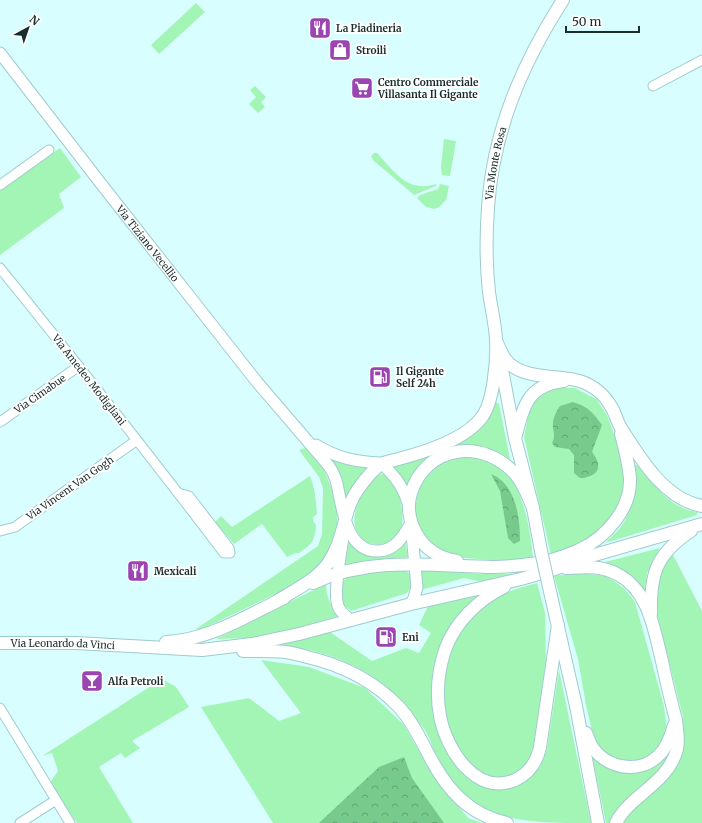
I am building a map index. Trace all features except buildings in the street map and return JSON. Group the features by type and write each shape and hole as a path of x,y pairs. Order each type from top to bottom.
{"main road":[{"name":"Via Monte Rosa","path":"496,340 489,291 486,246 488,207 493,170 501,131 509,105 534,49 563,0"},
{"path":"496,340 505,359 514,367 525,372 538,375 574,379 588,384 605,398 620,426 659,481 668,490 682,499 702,506"},
{"path":"496,340 515,438 533,508 576,706 598,823"},
{"path":"277,601 317,576 328,563 337,549 350,506 358,489 381,463 442,445 473,427 483,416 494,388 496,340"},
{"path":"515,438 523,408 532,395 542,387 554,382 574,379"},
{"path":"126,645 170,642 196,638 220,629 319,581 339,573 376,565 509,566 581,549 608,530 620,514 628,496 630,481 620,426"},
{"path":"492,567 453,560 437,555 426,547 420,540 411,523 408,503 414,485 420,474 429,464 440,457 454,452 469,451 490,456 510,469 522,484 533,508"},
{"path":"202,650 274,640 411,604 520,579 555,569 584,558 701,525"},
{"path":"651,619 651,588 660,562 672,545 701,525"},
{"path":"543,557 584,558"},
{"path":"555,569 592,567 606,569 618,574 629,582 639,593 651,619 676,720 677,744 670,765 660,777 628,806 616,823"},
{"path":"520,579 488,596 468,613 452,635 445,649 441,664 438,680 438,697 440,716 446,736 458,758 480,779 492,783 513,781 528,772 534,764 540,748 558,625"},
{"name":"Via Leonardo da Vinci","path":"0,644 76,643 126,645"},
{"path":"126,645 202,650 287,652 327,662 355,673 377,688 399,708 418,732 445,784 460,800 480,814 507,823"},
{"path":"576,706 591,745 599,755 611,763 625,768 650,762 658,756 668,741 676,720"}],"street":[{"name":"Via Tiziano Vecellio","path":"0,53 257,382 299,432"},
{"path":"653,86 702,60"},
{"path":"0,185 49,150"},
{"name":"Via Amedeo Modigliani","path":"0,268 79,366 224,553 230,553 229,548 189,496 178,493"},
{"name":"Via Cimabue","path":"0,422 79,366"},
{"path":"299,432 331,454 349,459 381,463 399,482 405,491 408,503"},
{"path":"299,432 329,466 335,478 345,522 351,535 362,545 372,551 383,551 393,547 402,538 411,523"},
{"name":"Via Vincent Van Gogh","path":"0,531 15,527 137,440"},
{"path":"345,522 335,596 341,611 350,620"},
{"path":"411,523 417,587 411,604"},
{"path":"0,708 70,823"},
{"path":"20,823 56,800"}],"green space":[{"path":"196,3 205,12 159,54 151,45"},
{"path":"255,86 266,97 261,102 265,107 258,113 249,104 256,97 250,90"},
{"path":"444,139 456,141 450,176 442,175 441,167"},
{"path":"60,148 81,177 59,194 64,208 0,255 0,190"},
{"path":"374,153 377,153 396,174 409,183 417,186 436,184 436,186 414,195 373,160 371,156"},
{"path":"440,184 449,186 446,200 439,207 434,209 426,207 417,198 420,195 438,189"},
{"path":"553,388 575,388 596,399 607,415 620,450 625,483 616,511 600,531 578,546 551,555 524,437 529,412 537,399"},
{"path":"496,402 499,404 511,464 474,447 415,472 407,488 392,466 486,419"},
{"path":"573,402 590,411 602,425 592,452 598,462 597,470 593,475 583,478 580,478 574,473 574,455 569,449 555,447 552,443 554,439 553,422 556,413 560,406"},
{"path":"305,448 324,470 331,487 337,509 337,536 320,568 292,586 200,630 196,629 318,546 322,534 323,488 319,477 299,450"},
{"path":"458,456 484,459 498,465 507,473 520,495 528,521 533,559 502,561 453,557 436,548 427,541 417,523 416,502 418,492 429,473 436,466 444,461"},
{"path":"331,459 364,467 368,471 345,501 330,461"},
{"path":"635,465 637,465 656,488 671,501 687,510 697,512 697,515 605,543 615,534 625,521 632,498"},
{"path":"382,474 386,475 399,495 402,510 402,525 397,536 389,542 379,545 370,543 361,538 356,529 354,517 365,489 371,481"},
{"path":"491,474 506,485 515,502 519,522 520,541 514,544 508,538 500,491"},
{"path":"310,476 316,504 317,514 313,517 313,521 316,525 316,530 312,542 299,553 295,553 287,557 262,524 234,544 215,522 221,516 232,527"},
{"path":"349,541 363,553 381,556 392,553 405,541 408,557 384,559 344,567"},
{"path":"660,548 647,573 645,592 642,592 627,577 605,562"},
{"path":"671,551 702,611 702,823 623,823 630,811 662,781 683,735 683,717 657,614 656,602 657,576"},
{"path":"404,569 411,575 411,587 407,593 351,611 341,600 341,586 349,575 354,573"},
{"path":"420,569 480,574 516,574 483,582 464,578 421,590"},
{"path":"577,573 607,576 625,589 635,602 664,706 667,730 655,753 645,759 629,762 616,760 603,752 594,739 578,659 554,576"},
{"path":"537,583 545,613 546,666 534,752 525,766 514,774 503,778 492,777 480,772 470,764 453,740 446,721 443,702 443,682 447,663 454,645 464,628 477,613 492,600 502,594"},
{"path":"326,584 329,601 338,616 297,628 251,638 216,639 277,608"},
{"path":"473,594 480,596 455,621 434,708 467,775 516,785 530,778 540,767 547,749 559,670 591,823 525,820 499,815 479,807 458,791 447,777 424,729 403,703 381,682 342,660 309,650 283,646 283,644 330,632 372,661 406,648 419,653 431,633 419,625 428,606"},
{"path":"261,660 309,667 365,688 404,725 429,769 468,818 482,823 273,823 201,707 249,698 279,721 301,713"},
{"path":"162,679 176,687 189,707 132,741 140,748 125,758 121,753 99,767 133,823 77,823 50,783 58,771 52,753 42,756"},
{"path":"592,755 601,761 655,765 666,757 667,759 661,769 612,823 606,823"},
{"path":"404,757 412,778 444,823 319,823 379,767"}],"place":[{"name":"La Piadineria","path":"320,28"},
{"name":"Stroili","path":"340,50"},
{"name":"Centro Commerciale Villasanta Il Gigante","path":"362,88"},
{"name":"Il Gigante Self 24h","path":"380,377"},
{"name":"Mexicali","path":"138,571"},
{"name":"Eni","path":"386,637"},
{"name":"Alfa Petroli","path":"92,681"}]}
